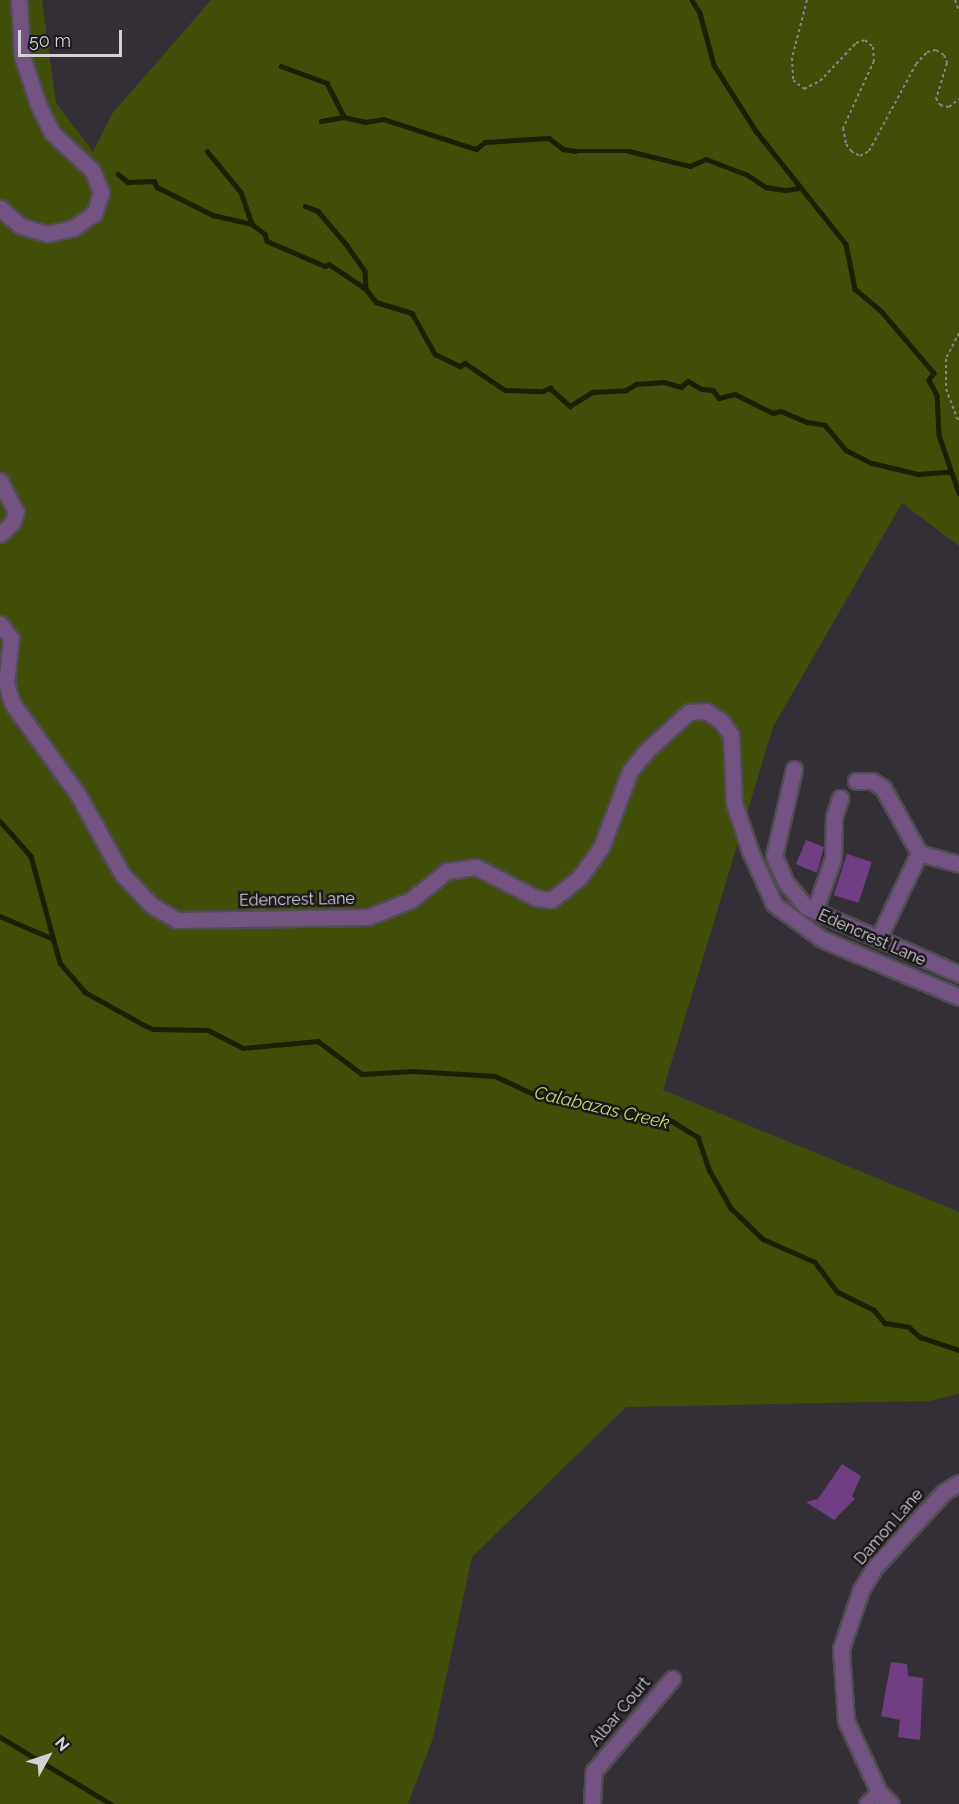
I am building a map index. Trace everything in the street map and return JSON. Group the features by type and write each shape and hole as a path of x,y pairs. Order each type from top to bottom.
{"street":[{"path":"0,208 21,226 47,234 73,228 94,214 101,192 92,170 52,133 39,104 22,56 19,0"},
{"path":"0,481 16,512 12,523 0,534"},
{"name":"Edencrest Lane","path":"0,624 11,638 6,683 12,704 77,793 135,891 177,920 368,917 411,900 447,871 476,867 536,898 551,900 579,878 601,848 630,771 646,751 689,712 706,711 721,721 731,735 734,803 750,851 774,904 822,939 959,997"},
{"path":"794,769 774,856 786,883 806,907 879,937 959,974"},
{"path":"856,781 872,781 883,788 919,853 959,864"},
{"path":"815,910 833,858 834,817 840,798"},
{"path":"879,937 919,853"},
{"name":"Damon Lane","path":"891,1804 879,1792 846,1721 841,1649 861,1590 875,1567 945,1491 959,1483"},
{"name":"Albar Court","path":"592,1804 594,1771 672,1679"},
{"path":"867,1804 879,1792"}],"path":[{"path":"807,0 792,58 793,80 804,89 820,81 856,43 865,40 873,47 874,61 843,128 846,144 851,151 860,156 869,151 916,64 927,52 936,50 944,55 947,63 936,98 940,105 949,107 959,99"},
{"path":"955,0 959,11"},
{"path":"959,333 946,359 946,389 959,423"}],"green space":[{"path":"0,0 42,0 56,103 93,152 112,114 211,0 959,0 959,546 902,503 773,727 663,1090 959,1212 959,1394 929,1401 626,1407 472,1557 433,1738 408,1804 0,1804"}],"building":[{"path":"806,840 824,847 817,873 796,864"},
{"path":"847,854 872,862 858,903 834,895"},
{"path":"842,1464 861,1476 852,1496 855,1499 834,1520 806,1502 818,1499"},
{"path":"891,1662 907,1664 908,1676 923,1678 920,1740 898,1737 900,1720 881,1716"}],"waterway":[{"path":"692,0 700,13 714,65 756,131 846,244 855,289 882,312 934,373 929,380 937,395 939,435 959,493"},
{"path":"281,66 327,83 344,117 365,122 383,119 476,149 485,142 549,138 563,149 575,151 629,151 690,166 706,159 748,175 766,187 786,190 801,188"},
{"path":"321,121 344,117"},
{"path":"207,151 241,192 252,224"},
{"path":"118,174 128,182 154,181 157,187 213,215 252,224 265,234 267,241 325,266 329,264 366,289 376,302 412,313 435,354 460,366 465,363 505,390 542,391 550,388 570,406 592,392 626,390 636,384 664,382 681,387 688,381 702,389 713,390 719,398 735,394 773,413 781,411 807,422 825,425 846,450 872,463 918,474 949,472"},
{"path":"305,206 318,211 346,244 365,271 366,289"},
{"name":"Calabazas Creek","path":"0,821 31,856 60,963 85,992 144,1025 153,1029 208,1030 243,1048 318,1041 362,1074 414,1071 495,1076 538,1096 672,1121 698,1137 710,1171 731,1208 763,1239 815,1262 838,1292 874,1310 885,1323 909,1327 920,1337 959,1350"},
{"path":"0,916 51,938"},
{"path":"0,1737 111,1804"}]}
